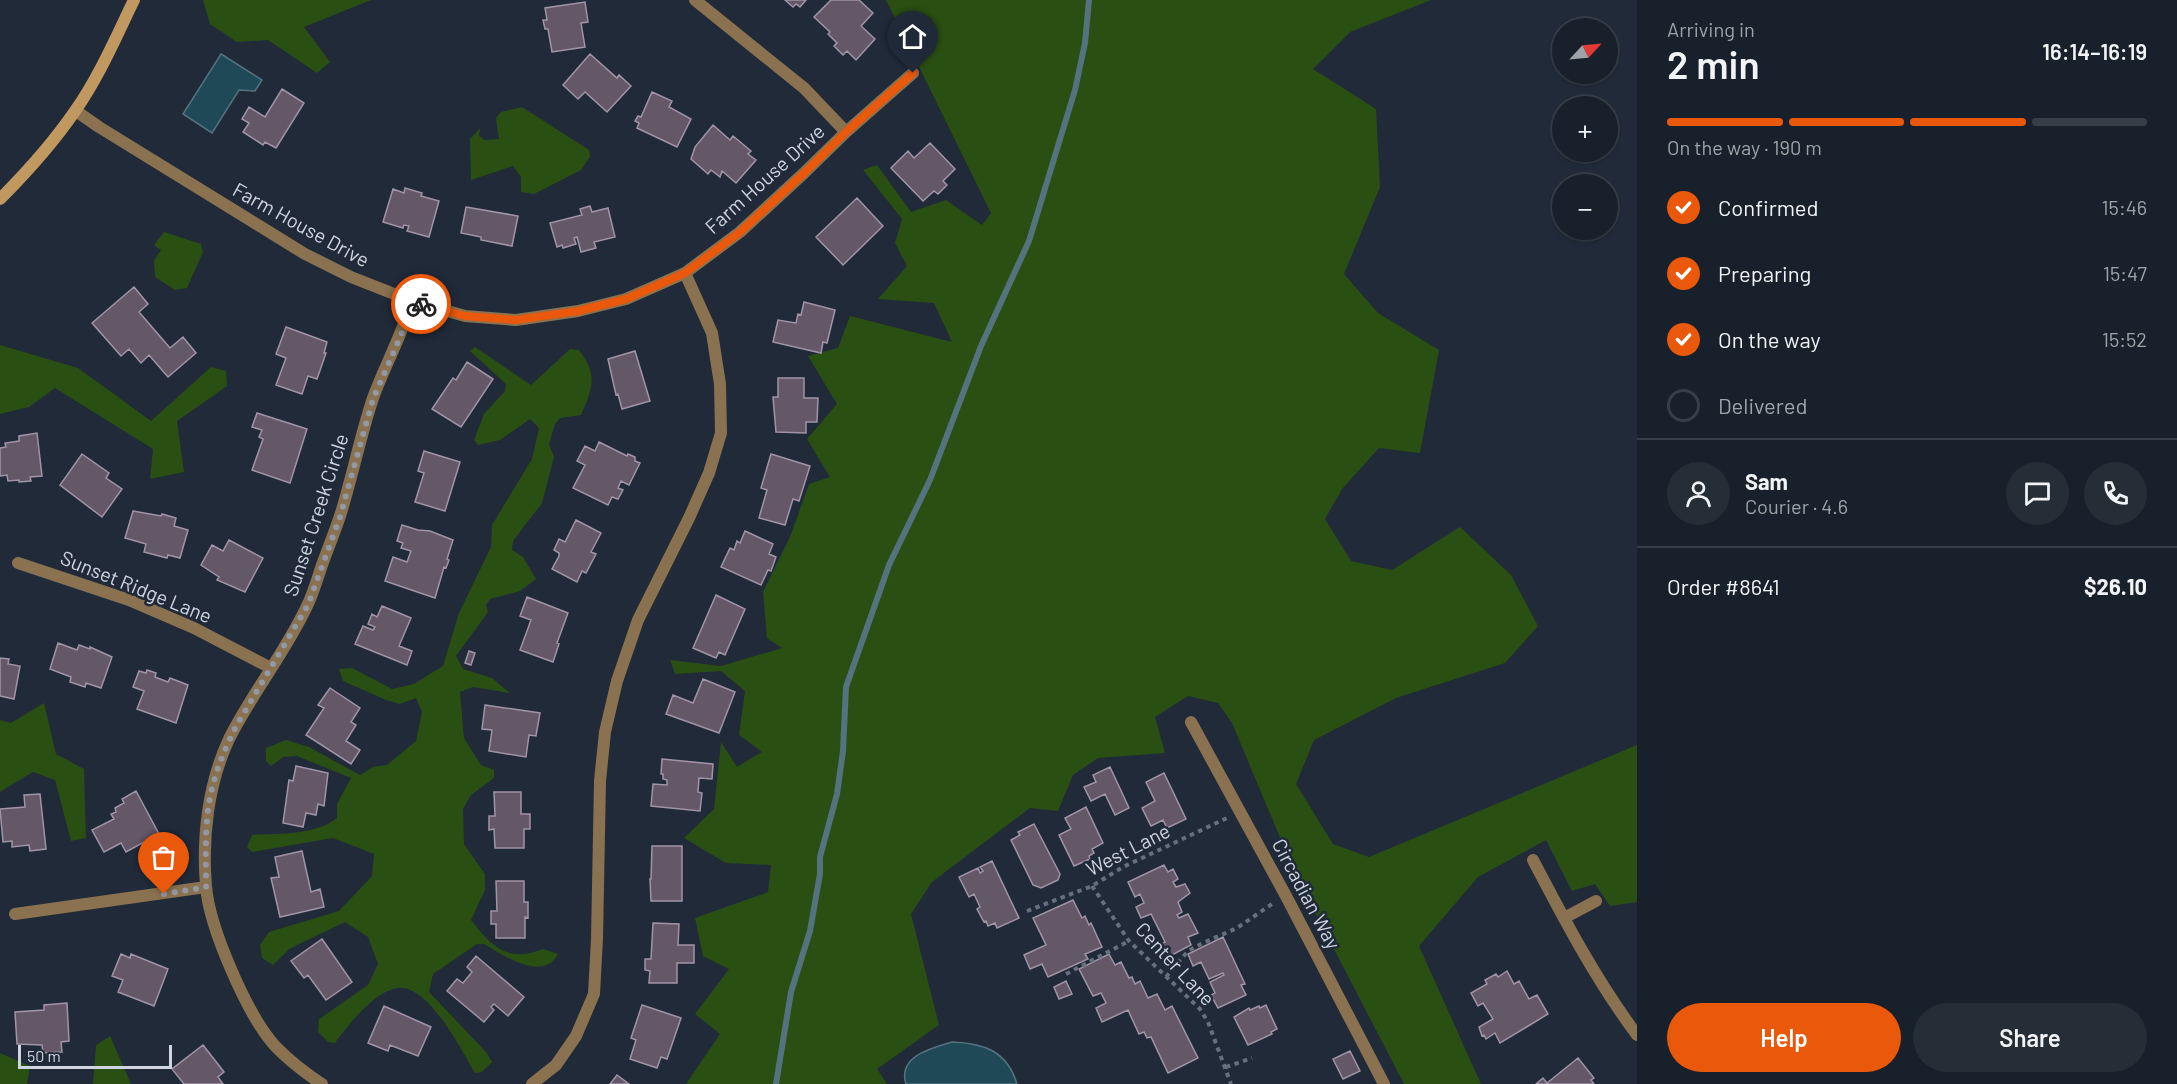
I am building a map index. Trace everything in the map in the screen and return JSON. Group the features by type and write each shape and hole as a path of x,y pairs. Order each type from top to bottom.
{"main road":[{"path":"0,199 30,169 76,111 134,0"}],"street":[{"path":"695,0 804,88 846,132"},
{"name":"Farm House Drive","path":"76,111 305,254 351,277 411,301 465,316 516,320 578,311 626,299 685,273 740,232 846,132 913,73"},
{"path":"532,1084 556,1065 576,1036 594,994 600,781 605,732 617,681 638,620 709,473 721,433 720,384 712,333 685,273"},
{"name":"Sunset Creek Circle","path":"322,1084 307,1074 275,1045 251,1009 234,976 215,924 206,887 207,819 214,778 229,740 257,688 308,605 340,517 373,399 405,326 411,301"},
{"name":"Sunset Ridge Lane","path":"18,563 129,600 194,628 271,668"},
{"name":"Circadian Way","path":"1191,722 1286,896 1384,1084"},
{"path":"1533,860 1613,1003 1637,1035"},
{"path":"15,914 206,887"},
{"path":"1564,918 1596,901"}],"path":[{"name":"West Lane","path":"1027,911 1092,886 1123,867 1240,812"},
{"name":"Center Lane","path":"1092,886 1130,941 1200,1009 1208,1022 1231,1084"},
{"path":"1166,977 1188,951 1237,928 1258,912 1286,896"},
{"path":"1066,974 1130,941"},
{"path":"1226,1067 1252,1058"}],"green space":[{"path":"203,0 371,0 304,27 330,62 317,73 268,40 237,42 210,24"},
{"path":"886,0 1431,0 1350,32 1313,69 1376,109 1380,187 1344,274 1378,313 1439,350 1420,453 1379,448 1342,489 1325,519 1351,561 1392,570 1460,527 1511,575 1538,626 1505,663 1396,698 1314,740 1296,784 1333,844 1369,857 1637,745 1637,902 1610,906 1595,884 1572,891 1546,840 1478,877 1419,946 1481,1084 1404,1084 1297,878 1232,723 1218,703 1188,696 1155,717 1165,753 1098,758 1073,775 1058,811 1030,808 932,882 911,914 939,1025 877,1069 887,1084 686,1084 720,1034 695,1014 729,969 703,956 695,918 768,892 771,865 726,863 684,838 714,809 721,742 737,767 762,752 739,735 745,691 721,671 675,674 670,660 721,666 782,648 767,638 763,592 790,537 809,484 830,477 807,439 837,404 808,356 838,348 850,316 952,342 934,303 878,299 907,266 895,243 902,219 863,170 877,165 911,212 946,200 982,225 991,213"},
{"path":"522,107 589,150 590,157 581,170 534,194 521,192 521,177 513,166 471,180 470,139 480,128 479,136 485,140 499,139 496,118 501,112"},
{"path":"164,232 201,244 203,252 187,288 175,290 155,277 154,261 161,250 154,245"},
{"path":"0,345 78,368 151,421 211,367 226,371 227,386 177,421 184,472 150,479 153,449 55,388 29,407 0,414"},
{"path":"475,347 531,385 570,349 579,350 589,367 592,382 581,415 560,418 555,424 549,444 554,457 542,503 513,541 512,550 523,557 536,579 520,591 490,599 486,605 488,612 456,656 463,669 492,678 510,693 473,687 460,692 464,738 481,765 494,770 494,778 471,795 463,809 464,844 485,874 485,890 471,920 486,938 501,950 520,954 543,949 558,954 551,962 543,966 533,966 512,960 484,944 477,944 433,974 429,992 487,1053 492,1062 482,1072 475,1073 443,1020 420,996 409,989 397,988 379,996 362,1010 335,1043 328,1042 318,1032 319,1019 368,985 378,964 368,937 345,922 289,949 273,965 262,958 260,945 269,932 339,911 372,876 374,854 333,838 252,852 247,847 252,835 307,831 328,824 337,818 337,804 351,778 297,756 283,757 271,766 266,761 266,748 286,740 309,747 360,775 373,767 387,765 416,741 422,712 416,698 400,704 386,700 343,681 339,669 352,668 392,689 414,684 443,666 459,613 491,547 492,525 532,459 539,428 530,419 500,440 478,445 474,440 484,414 505,391 506,384 470,351"},
{"path":"44,703 56,754 84,769 86,838 71,841 55,780 33,772 0,792 0,720 11,723"},
{"path":"110,1036 131,1084 93,1084 96,1045"},
{"path":"0,1053 30,1066 27,1084 0,1084"}],"water":[{"path":"221,54 262,80 255,91 239,90 212,133 183,114"},
{"path":"952,1042 974,1044 993,1051 1007,1064 1017,1084 906,1084 905,1074 911,1060 926,1051"}],"building":[{"path":"785,0 806,0 800,7 796,4 793,7"},
{"path":"831,0 859,0 873,13 861,26 875,39 856,60 847,51 843,55 834,46 837,43 828,34 830,32 814,17"},
{"path":"585,2 588,22 581,23 585,47 552,52 548,29 545,29 543,20 547,20 545,8"},
{"path":"590,54 617,78 619,75 631,86 607,112 585,92 578,99 563,85"},
{"path":"282,89 304,103 276,148 265,142 263,145 243,132 249,123 242,119 249,107 265,117"},
{"path":"652,92 672,101 669,107 691,119 677,147 637,128 639,123 635,121 638,116 641,117"},
{"path":"713,125 730,140 733,136 751,151 748,154 756,160 736,183 722,171 720,177 711,170 708,174 691,159 695,147"},
{"path":"930,143 955,169 943,181 947,185 938,194 934,191 923,201 891,168 908,151 914,158"},
{"path":"405,188 439,201 429,237 407,231 409,226 404,225 403,228 383,222 393,189 404,193"},
{"path":"857,198 883,226 843,265 816,237"},
{"path":"590,206 592,212 608,208 615,237 594,242 596,248 581,252 577,237 574,238 576,244 563,248 562,245 557,247 550,223 582,215 580,209"},
{"path":"466,207 518,216 512,246 481,240 481,237 461,233"},
{"path":"134,287 148,304 139,312 170,348 183,337 196,353 168,377 149,355 141,363 129,349 121,356 92,323"},
{"path":"804,302 835,310 827,343 823,342 821,353 773,342 778,320 796,323 798,314 801,315"},
{"path":"286,327 327,342 324,353 326,353 317,379 308,376 302,394 276,385 286,358 276,354"},
{"path":"635,351 650,401 622,409 618,394 616,395 608,359"},
{"path":"467,362 493,379 461,427 432,409 453,378 456,380"},
{"path":"778,378 804,378 804,398 818,398 817,422 806,422 806,433 776,432 773,397 778,397"},
{"path":"257,413 307,429 290,483 252,470 263,439 259,437 262,430 252,427"},
{"path":"37,433 42,476 30,477 31,481 19,482 19,480 8,481 7,475 0,476 0,448 6,447 5,443 19,441 19,436"},
{"path":"599,442 627,456 628,454 635,457 635,461 640,463 629,485 621,481 618,488 623,490 618,499 612,497 608,505 573,488 585,465 577,461 585,446 595,451"},
{"path":"424,451 460,462 445,511 415,502 424,473 418,471"},
{"path":"82,454 109,473 106,478 122,489 102,517 60,485"},
{"path":"771,454 810,466 799,501 793,499 785,525 759,518 767,490 761,488"},
{"path":"133,511 176,518 174,526 188,530 180,558 168,555 167,558 144,552 146,544 125,538"},
{"path":"576,520 601,533 591,552 596,554 586,573 582,571 577,582 552,569 559,556 559,553 554,550 559,539 565,542"},
{"path":"402,525 430,531 453,540 447,559 449,560 446,568 444,567 435,598 385,581 393,557 407,562 411,551 401,548 403,543 397,541"},
{"path":"745,531 773,544 769,554 776,557 771,571 768,570 761,585 721,567 730,548 734,550 737,541 740,543"},
{"path":"229,540 263,558 245,592 217,580 219,577 201,565 212,545 223,551"},
{"path":"716,595 745,609 725,655 719,652 716,658 693,648"},
{"path":"527,597 568,613 553,662 520,650 531,620 520,616"},
{"path":"382,606 411,618 399,646 412,651 407,665 355,644 363,626 373,630 375,627 368,624 372,614 377,617"},
{"path":"58,643 77,650 79,645 90,649 90,647 112,657 101,688 86,683 85,687 70,682 71,677 50,669"},
{"path":"469,651 475,653 471,665 465,663"},
{"path":"0,658 9,659 8,664 20,666 14,699 0,696"},
{"path":"147,670 156,673 155,677 168,682 170,678 188,685 176,723 137,709 144,691 133,687 139,671 146,673"},
{"path":"703,679 735,692 719,733 666,714 673,695 693,703"},
{"path":"330,688 360,708 351,722 356,725 346,741 360,750 351,764 306,735 324,708 318,705"},
{"path":"485,705 540,713 536,736 529,735 526,757 489,751 492,730 482,729"},
{"path":"662,759 713,764 712,779 699,778 698,792 702,793 700,811 651,806 653,784 667,785 667,780 663,779 663,774 661,774"},
{"path":"296,766 328,773 324,806 318,804 316,815 306,813 303,827 283,823 289,780 293,781"},
{"path":"1110,767 1129,808 1115,815 1105,794 1091,801 1084,787 1096,782 1093,775"},
{"path":"1164,773 1186,819 1167,828 1163,820 1151,826 1142,808 1155,801 1146,782"},
{"path":"136,791 159,834 126,852 121,843 104,852 92,830 114,819 111,814 116,812 115,808 124,803 122,799"},
{"path":"494,792 521,792 521,814 530,814 530,829 524,829 524,848 495,848 494,829 489,830 489,816 495,816"},
{"path":"40,794 46,849 30,851 29,845 12,847 12,841 3,842 0,809 25,807 24,795"},
{"path":"1086,807 1103,843 1092,849 1094,853 1089,856 1090,859 1074,866 1059,835 1071,829 1065,818"},
{"path":"1034,824 1060,874 1058,880 1041,888 1033,885 1011,840 1020,835 1018,832"},
{"path":"652,846 682,846 682,901 651,901"},
{"path":"302,851 311,892 320,889 324,907 280,917 271,878 279,877 275,857"},
{"path":"992,861 1019,918 997,928 995,923 988,926 986,921 984,922 977,909 980,907 974,894 969,897 959,877 978,868 980,873 983,871 980,867"},
{"path":"1164,865 1168,872 1173,869 1178,879 1173,882 1176,887 1185,884 1190,893 1178,902 1182,912 1177,915 1179,918 1188,914 1198,933 1188,937 1191,945 1170,956 1166,956 1161,944 1165,942 1151,914 1141,918 1136,907 1144,903 1140,894 1135,897 1128,882"},
{"path":"496,881 524,881 524,902 528,902 525,938 496,938 496,924 491,924 491,911 497,911"},
{"path":"1073,900 1082,918 1085,916 1089,925 1091,923 1102,947 1085,954 1088,959 1048,977 1042,964 1030,969 1024,955 1046,945 1033,918"},
{"path":"653,923 679,924 678,945 694,945 694,963 677,963 677,983 649,983 650,971 645,970 645,959 651,959"},
{"path":"1223,937 1245,984 1241,985 1246,995 1218,1008 1211,995 1215,993 1210,982 1224,975 1223,973 1209,979 1201,962 1193,966 1188,954"},
{"path":"322,939 352,982 326,1000 308,975 304,978 291,961"},
{"path":"121,954 130,958 131,954 168,969 154,1006 118,992 123,980 112,976"},
{"path":"1109,954 1115,965 1121,962 1129,978 1132,977 1135,984 1140,981 1148,998 1157,994 1165,1010 1172,1006 1198,1058 1168,1073 1151,1037 1147,1038 1144,1032 1139,1034 1128,1010 1102,1022 1096,1008 1106,1003 1101,993 1093,996 1079,969"},
{"path":"476,956 524,997 508,1016 494,1004 491,1007 494,1010 484,1022 447,991 457,979 463,983 472,972 467,967"},
{"path":"1507,971 1514,984 1519,981 1529,999 1537,995 1548,1014 1500,1043 1495,1033 1486,1039 1484,1035 1482,1036 1479,1027 1493,1019 1483,1003 1478,1006 1471,993 1487,984 1485,980 1496,974 1498,977"},
{"path":"1066,981 1072,994 1059,999 1054,987"},
{"path":"67,1003 69,1041 61,1042 62,1052 43,1053 42,1045 17,1044 15,1012 44,1010 44,1005"},
{"path":"642,1005 681,1018 667,1059 661,1057 657,1068 630,1059 636,1040 631,1038"},
{"path":"1266,1005 1277,1029 1271,1032 1272,1034 1248,1045 1234,1017 1249,1008 1250,1010"},
{"path":"384,1006 431,1027 418,1056 390,1045 388,1051 368,1043"},
{"path":"203,1045 224,1072 218,1077 223,1084 184,1084 172,1069"},
{"path":"1350,1051 1360,1071 1343,1079 1333,1059"},
{"path":"1578,1058 1594,1078 1591,1080 1594,1084 1536,1084 1543,1078 1547,1083"},
{"path":"617,1075 629,1084 610,1084"}],"waterway":[{"path":"776,1084 791,992 810,931 820,874 820,857 837,794 843,751 846,687 889,565 930,480 981,346 1029,241 1075,90 1085,43 1089,0"}],"way so far":[{"path":"164,894 206,887 207,819 214,778 229,740 257,688 279,657 308,605 340,517 373,399 405,326 411,301 421,304"}],"route":[{"path":"421,304 465,316 516,320 578,311 626,299 685,273 740,232 846,132 913,73"}]}
